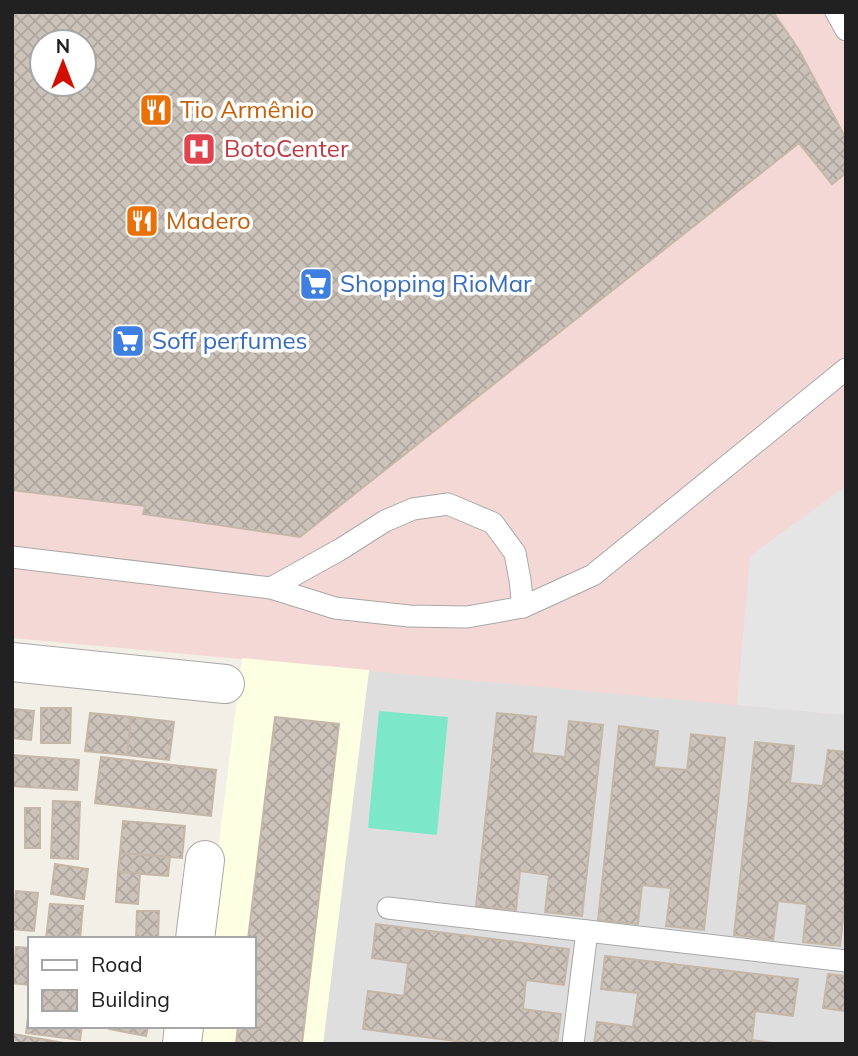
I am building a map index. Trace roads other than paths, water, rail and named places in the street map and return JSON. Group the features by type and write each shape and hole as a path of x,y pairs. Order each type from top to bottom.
{"street":[{"path":"12,662 225,684"},
{"path":"195,937 205,860"}],"lane":[{"path":"836,12 846,30"},
{"path":"12,557 271,588 335,608 409,616 467,617 523,607 593,575 846,369"},
{"path":"271,588 385,521 413,509 447,504 493,523 515,553 523,607"},
{"path":"388,908 846,961"},
{"path":"573,1044 587,931"}],"place":[{"name":"Tio Armênio","path":"156,110"},
{"name":"BotoCenter","path":"199,149"},
{"name":"Madero","path":"142,221"},
{"name":"Shopping RioMar","path":"316,284"},
{"name":"Soff perfumes","path":"128,341"}]}
